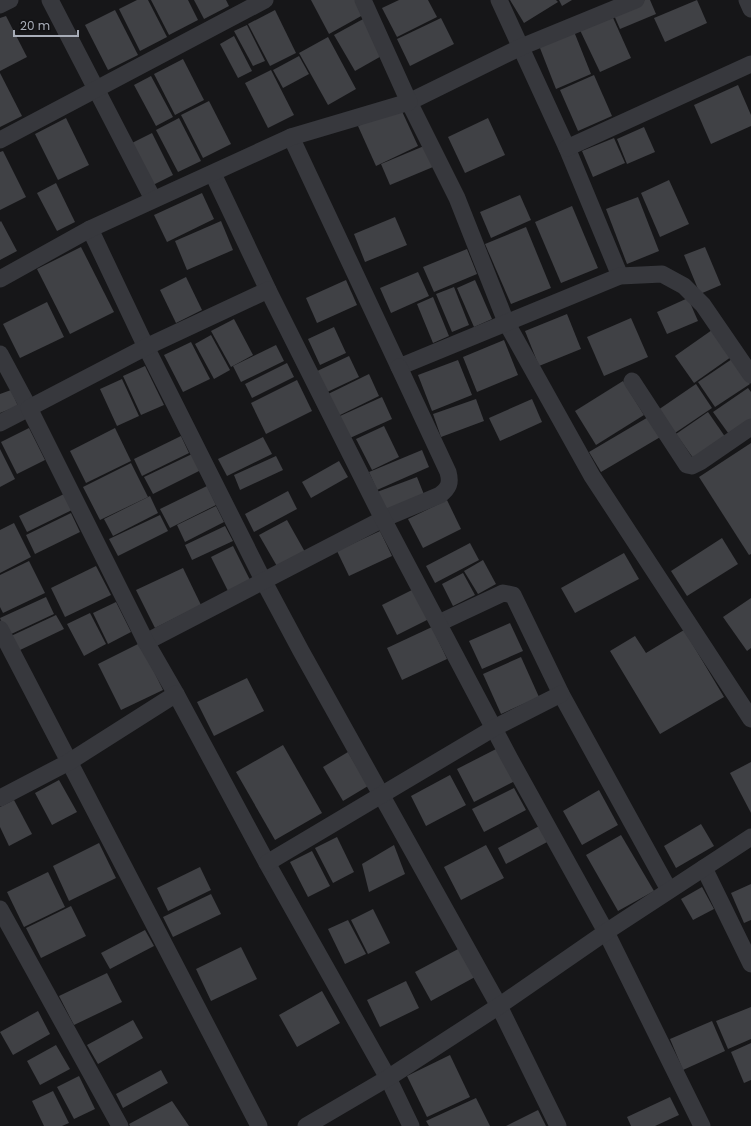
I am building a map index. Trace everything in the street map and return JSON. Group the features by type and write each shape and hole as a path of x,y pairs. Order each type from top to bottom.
{"street":[{"path":"0,5 10,0"},
{"path":"50,0 153,200"},
{"path":"0,140 265,0"},
{"path":"363,0 409,102 457,198 506,322 592,476 751,719"},
{"path":"498,0 567,148 620,276"},
{"path":"0,279 90,229 291,137 409,102 521,47 636,0"},
{"path":"747,0 751,9"},
{"path":"567,148 751,64"},
{"path":"146,642 263,580 384,519 440,495 448,488 450,481 448,472 291,137"},
{"path":"213,174 268,290 384,519 494,728 606,932 702,1126"},
{"path":"90,229 146,347 263,580 381,795 500,1006 558,1126"},
{"path":"399,367 620,276 662,274 684,286 703,305 751,375"},
{"path":"0,423 146,347 268,290"},
{"path":"0,354 29,408 146,642 176,694 267,863 388,1078 411,1126"},
{"path":"632,381 687,465 692,466 700,462 751,427"},
{"path":"439,623 503,593 513,595 561,694 669,890"},
{"path":"0,629 259,1126"},
{"path":"0,798 69,762 176,694"},
{"path":"267,863 494,728 561,694"},
{"path":"306,1126 388,1078 500,1006 606,932 751,837"},
{"path":"704,868 751,964"},
{"path":"0,909 120,1126"}],"building":[{"path":"137,0 148,0 167,37 140,51 119,9"},
{"path":"151,0 188,0 198,20 169,35"},
{"path":"194,0 226,0 229,6 204,19"},
{"path":"311,0 355,0 363,15 329,34"},
{"path":"399,0 428,0 437,17 397,37 382,8"},
{"path":"510,0 556,0 558,2 524,23"},
{"path":"559,0 572,0 562,6"},
{"path":"645,0 650,0 656,14 620,29 613,13"},
{"path":"697,0 707,23 665,42 654,18"},
{"path":"115,10 138,55 108,70 85,25"},
{"path":"275,10 296,53 270,66 248,24"},
{"path":"610,11 631,58 600,72 578,26"},
{"path":"6,16 27,57 0,71 0,18"},
{"path":"365,18 385,54 355,71 334,35"},
{"path":"441,18 454,44 410,66 397,39"},
{"path":"247,25 265,61 253,66 234,31"},
{"path":"573,29 591,74 556,89 538,43"},
{"path":"234,36 252,71 238,78 220,44"},
{"path":"328,37 356,89 328,105 299,53"},
{"path":"299,56 309,74 283,88 273,70"},
{"path":"183,59 204,100 175,115 154,74"},
{"path":"271,70 294,115 268,128 245,83"},
{"path":"0,73 22,116 0,127"},
{"path":"594,75 612,116 578,131 560,90"},
{"path":"151,76 173,117 156,126 134,85"},
{"path":"738,85 751,115 751,126 711,144 694,105"},
{"path":"209,101 231,144 203,158 181,115"},
{"path":"400,107 418,146 376,166 358,126"},
{"path":"66,118 89,165 58,180 35,134"},
{"path":"179,118 201,161 178,172 156,130"},
{"path":"488,118 505,155 465,173 448,137"},
{"path":"644,127 655,152 627,164 617,139"},
{"path":"152,133 173,175 153,185 132,143"},
{"path":"614,138 625,163 593,177 582,151"},
{"path":"424,146 433,167 390,185 381,164"},
{"path":"3,151 26,197 0,210 0,152"},
{"path":"669,180 689,224 660,237 641,193"},
{"path":"56,183 75,222 57,231 37,193"},
{"path":"202,193 214,219 167,242 154,215"},
{"path":"520,195 531,220 491,238 480,212"},
{"path":"638,197 659,251 627,264 606,209"},
{"path":"572,206 598,268 561,283 535,222"},
{"path":"395,217 407,245 365,262 354,234"},
{"path":"1,221 17,251 0,260 0,222"},
{"path":"221,221 233,250 187,270 175,241"},
{"path":"526,227 551,288 511,304 485,244"},
{"path":"81,247 114,312 70,334 37,269"},
{"path":"705,247 721,285 700,294 684,255"},
{"path":"467,249 477,274 434,292 423,267"},
{"path":"418,272 429,296 391,313 380,288"},
{"path":"186,277 202,310 176,323 160,290"},
{"path":"346,280 357,305 317,323 306,298"},
{"path":"475,280 492,319 474,327 457,288"},
{"path":"454,287 469,325 452,332 436,294"},
{"path":"433,297 449,336 433,343 417,304"},
{"path":"688,298 698,321 667,334 657,312"},
{"path":"47,302 64,337 20,358 3,324"},
{"path":"567,314 581,349 539,366 525,331"},
{"path":"631,318 648,357 604,376 587,337"},
{"path":"234,319 253,355 231,367 211,331"},
{"path":"334,327 346,353 320,365 308,339"},
{"path":"712,330 731,357 694,383 675,356"},
{"path":"211,335 230,370 214,379 195,344"},
{"path":"504,340 518,375 477,392 463,357"},
{"path":"191,342 210,379 183,392 164,355"},
{"path":"276,345 284,361 241,382 233,366"},
{"path":"349,356 359,377 323,394 313,373"},
{"path":"732,359 750,384 715,407 698,382"},
{"path":"458,360 472,395 432,411 418,375"},
{"path":"287,363 294,377 252,398 245,384"},
{"path":"145,366 164,405 141,415 123,376"},
{"path":"369,374 379,396 336,417 326,395"},
{"path":"122,379 139,416 117,426 100,389"},
{"path":"297,380 312,411 266,434 251,403"},
{"path":"623,381 644,415 596,445 575,411"},
{"path":"696,384 712,408 675,433 658,410"},
{"path":"748,388 751,392 751,424 731,437 713,412"},
{"path":"11,390 18,406 0,413 0,394"},
{"path":"382,397 392,419 350,438 340,416"},
{"path":"476,399 484,421 441,437 433,414"},
{"path":"532,399 542,422 500,441 489,418"},
{"path":"708,412 728,441 696,462 676,434"},
{"path":"650,416 662,436 601,472 589,452"},
{"path":"384,426 399,457 372,470 356,439"},
{"path":"29,428 45,460 17,474 1,442"},
{"path":"115,428 131,461 86,483 70,451"},
{"path":"181,436 189,453 142,476 134,459"},
{"path":"263,437 272,454 227,476 218,459"},
{"path":"751,443 751,554 749,555 699,477"},
{"path":"0,449 15,479 0,487"},
{"path":"422,450 429,467 377,490 369,472"},
{"path":"192,454 201,470 153,494 144,477"},
{"path":"276,456 283,470 240,490 234,475"},
{"path":"339,461 348,477 311,498 302,482"},
{"path":"131,463 148,497 100,520 83,487"},
{"path":"417,477 425,497 385,511 377,492"},
{"path":"207,486 216,505 170,528 160,509"},
{"path":"288,491 297,509 254,532 245,514"},
{"path":"64,494 72,510 27,532 19,516"},
{"path":"150,496 158,513 113,536 104,519"},
{"path":"447,500 461,529 423,548 408,519"},
{"path":"216,506 224,522 185,542 177,525"},
{"path":"71,513 80,532 35,554 26,535"},
{"path":"160,515 168,531 118,556 109,539"},
{"path":"287,520 305,552 278,568 259,535"},
{"path":"14,523 31,557 0,573 0,530"},
{"path":"225,526 233,541 192,560 185,545"},
{"path":"380,531 392,556 349,576 337,551"},
{"path":"722,538 738,564 687,596 671,571"},
{"path":"470,543 479,560 435,583 426,566"},
{"path":"233,546 250,580 228,591 211,557"},
{"path":"624,553 639,579 575,613 561,588"},
{"path":"483,560 496,584 478,594 464,571"},
{"path":"29,561 45,593 3,613 0,607 0,575"},
{"path":"96,566 111,595 65,617 51,588"},
{"path":"183,568 201,605 155,628 136,590"},
{"path":"463,573 475,595 453,606 442,584"},
{"path":"414,589 429,619 397,635 382,605"},
{"path":"46,597 54,614 7,636 0,618"},
{"path":"751,598 751,648 747,651 723,617"},
{"path":"116,602 131,632 108,644 93,613"},
{"path":"90,613 106,644 84,656 67,624"},
{"path":"56,615 64,629 18,651 11,636"},
{"path":"510,623 523,651 482,669 469,641"},
{"path":"432,627 447,659 402,680 387,648"},
{"path":"684,630 724,697 660,734 610,651 635,636 646,653"},
{"path":"140,643 163,690 121,710 98,664"},
{"path":"521,657 539,697 501,714 483,674"},
{"path":"247,678 264,711 214,736 197,702"},
{"path":"283,745 322,813 275,840 236,772"},
{"path":"498,748 515,781 474,802 457,769"},
{"path":"348,752 368,786 343,801 323,767"},
{"path":"751,762 751,813 730,773"},
{"path":"450,775 466,805 426,826 411,796"},
{"path":"59,780 77,812 52,825 35,793"},
{"path":"514,788 526,810 484,832 472,809"},
{"path":"599,790 618,825 582,845 563,811"},
{"path":"14,800 32,834 9,846 0,827 0,807"},
{"path":"701,824 714,846 676,868 664,846"},
{"path":"541,825 549,841 506,864 498,848"},
{"path":"621,835 654,891 618,911 586,855"},
{"path":"337,837 354,872 333,883 315,848"},
{"path":"99,843 116,878 69,901 53,866"},
{"path":"394,845 405,874 369,892 362,864"},
{"path":"486,845 504,878 461,900 444,867"},
{"path":"312,851 330,886 308,897 290,862"},
{"path":"200,867 211,890 168,911 157,888"},
{"path":"48,872 65,907 24,927 7,892"},
{"path":"751,884 751,920 744,923 731,893"},
{"path":"702,887 714,909 693,920 681,899"},
{"path":"211,894 221,914 173,937 163,917"},
{"path":"71,906 86,936 41,958 26,928"},
{"path":"373,909 390,943 368,954 351,920"},
{"path":"348,920 366,954 345,964 328,929"},
{"path":"145,930 154,946 110,969 101,953"},
{"path":"241,947 257,979 211,1001 196,969"},
{"path":"460,948 475,977 431,1001 415,972"},
{"path":"107,973 122,1002 74,1025 59,996"},
{"path":"406,981 419,1008 380,1027 367,1000"},
{"path":"322,991 340,1023 297,1047 279,1015"},
{"path":"751,1007 751,1039 728,1049 716,1021"},
{"path":"38,1011 50,1034 13,1055 0,1032"},
{"path":"133,1020 143,1038 98,1064 87,1045"},
{"path":"712,1021 725,1051 683,1070 670,1039"},
{"path":"751,1043 751,1080 744,1083 731,1052"},
{"path":"56,1045 70,1069 40,1085 27,1061"},
{"path":"450,1055 470,1097 427,1117 407,1076"},
{"path":"161,1070 168,1083 123,1108 116,1094"},
{"path":"79,1076 95,1109 74,1119 57,1087"},
{"path":"53,1091 69,1123 62,1126 44,1126 32,1101"},
{"path":"670,1097 679,1115 655,1126 631,1126 627,1117"},
{"path":"476,1098 490,1126 429,1126 426,1121"},
{"path":"172,1101 189,1126 130,1126 129,1124"},
{"path":"538,1110 546,1126 506,1126"}]}
